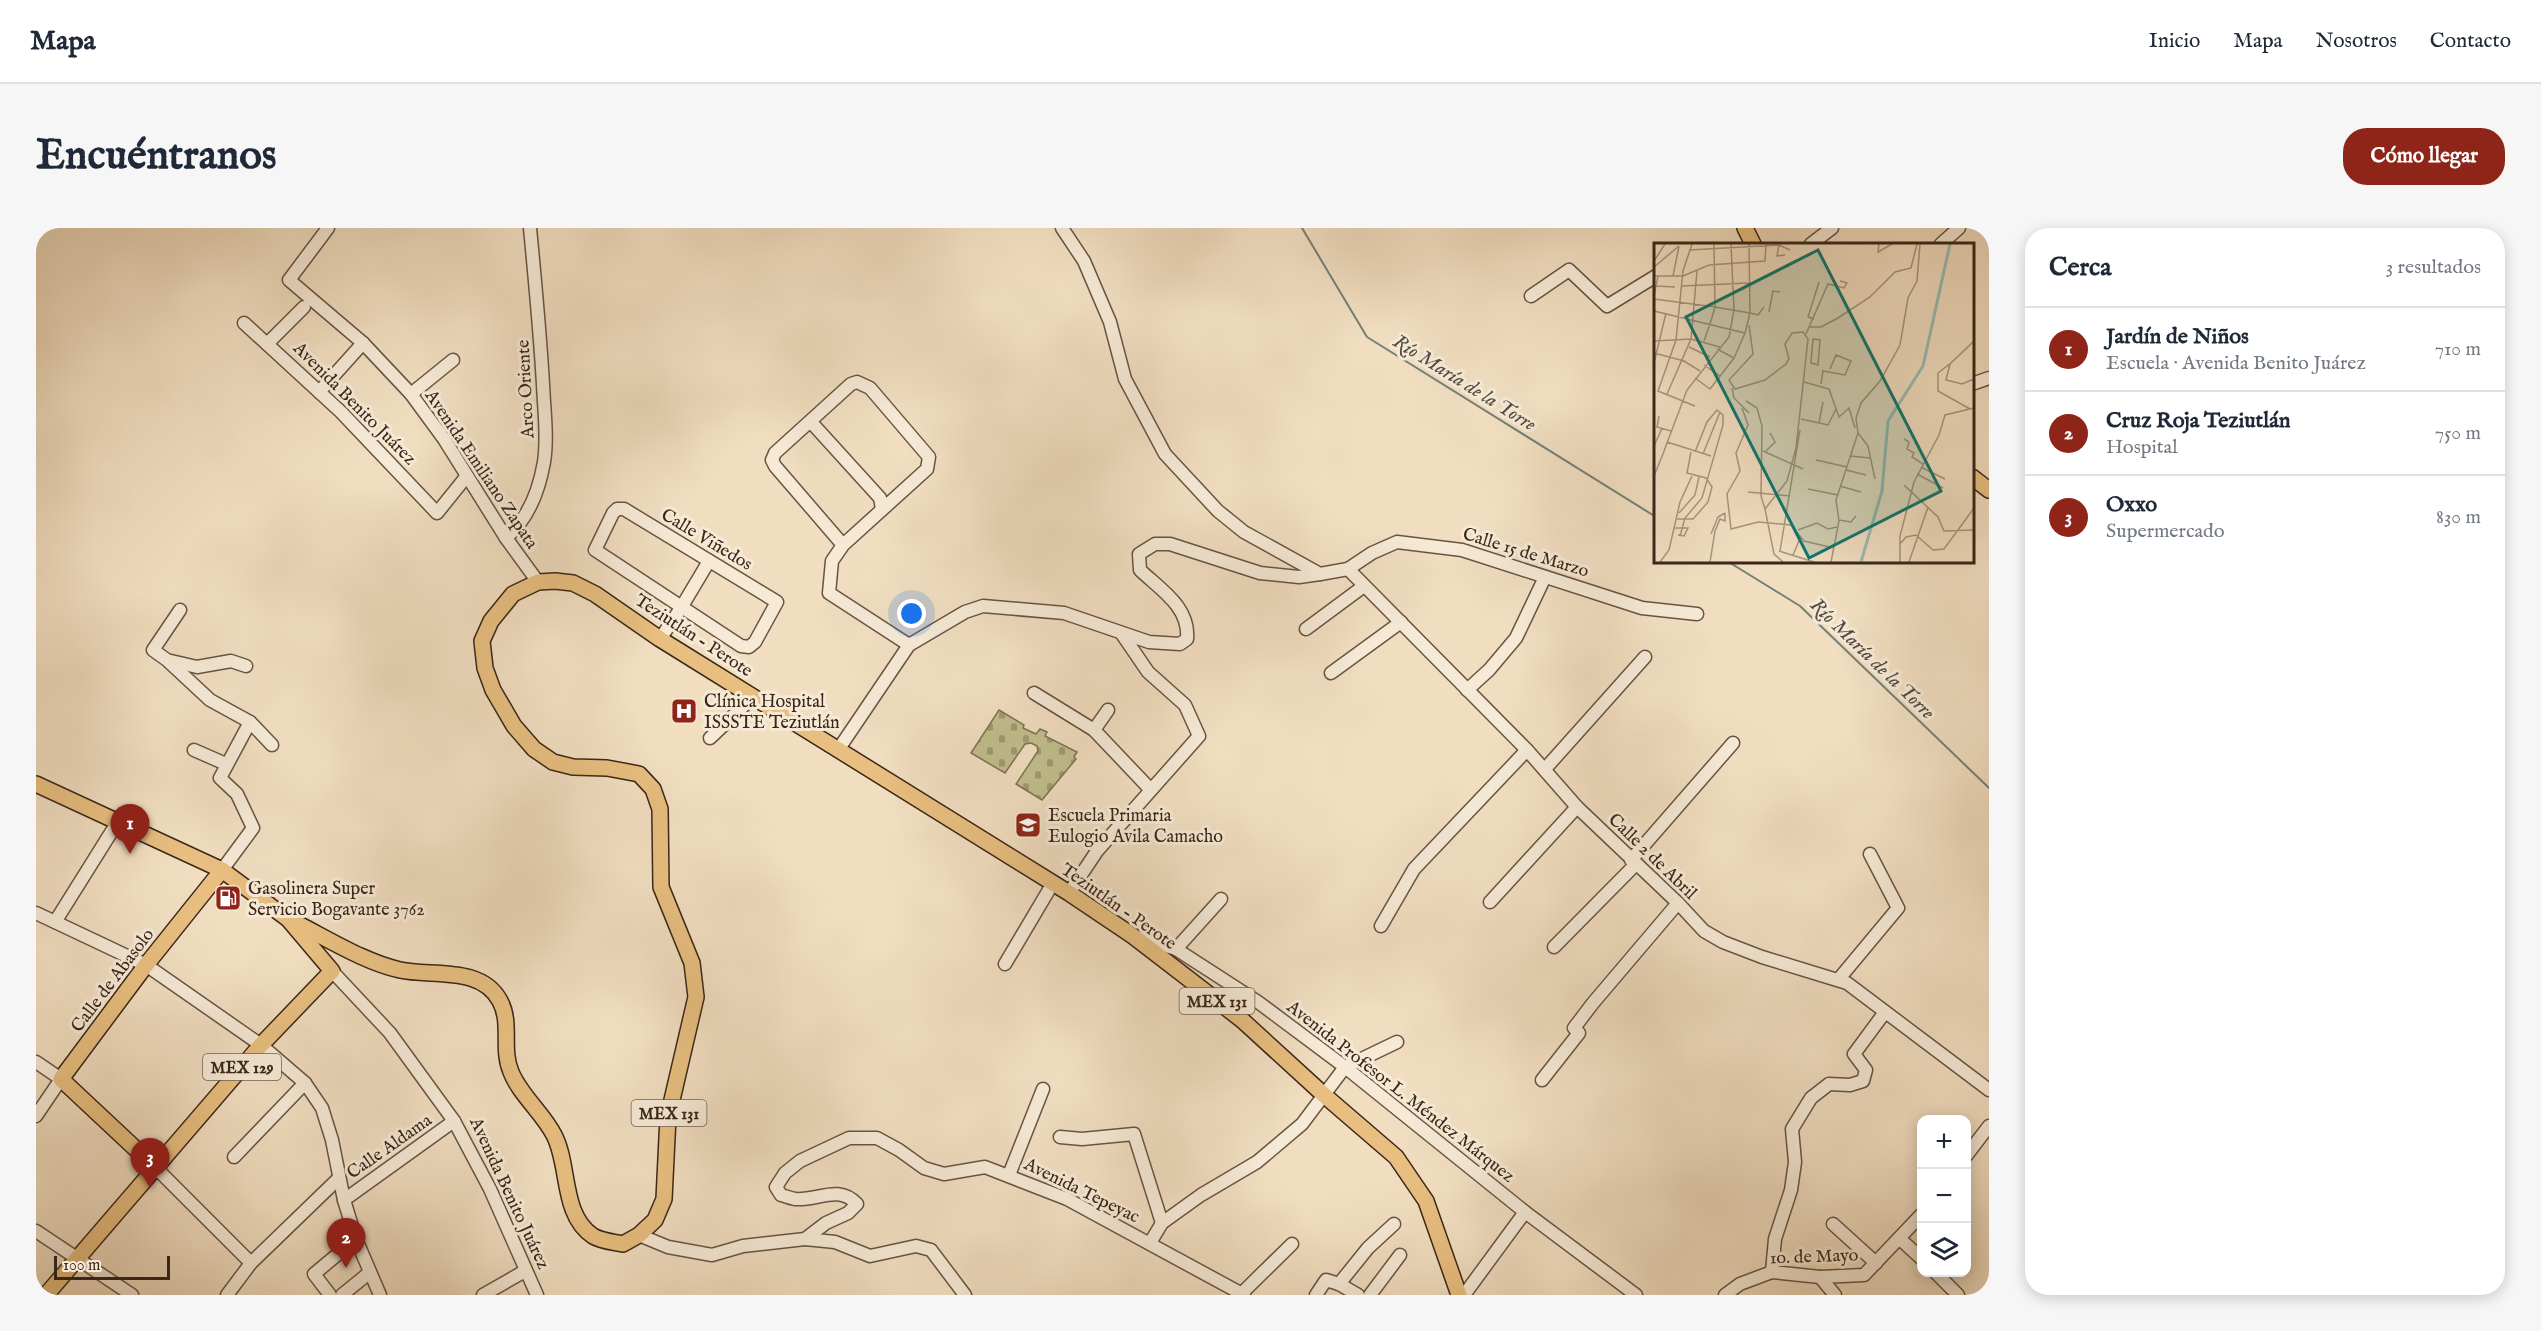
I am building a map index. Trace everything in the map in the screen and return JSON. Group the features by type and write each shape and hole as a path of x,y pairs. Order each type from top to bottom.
{"main road":[{"path":"1746,228 1753,243"},
{"path":"1974,479 1989,490"},
{"name":"Teziutlán - Perote","path":"538,582 573,583 595,594 660,639 1069,893 1133,936 1242,1020 1323,1095 1396,1157 1419,1187 1434,1220 1459,1295"},
{"name":"MEX 131","path":"538,582 513,594 491,621 482,641 485,668 493,690 514,726 534,749 553,762 573,767 627,770 639,774 653,789 660,809 661,886 692,963 696,997 668,1117 664,1199 655,1220 639,1235"},
{"name":"Avenida Benito Juárez","path":"36,784 222,870 288,919 332,971"},
{"name":"Calle de Abasolo","path":"61,1079 146,965 222,870"},
{"path":"288,919 371,959 400,970 461,975 490,989 500,1001 507,1023 506,1053 511,1072 555,1137 573,1209 593,1236 623,1244 639,1235"},
{"name":"MEX 129","path":"46,1295 261,1045 332,971"},
{"path":"61,1079 155,1167"}],"street":[{"name":"Avenida Emiliano Zapata","path":"328,228 289,280 363,343 411,394 444,439 506,538 538,582"},
{"name":"Arco Oriente","path":"506,538 520,526 533,500 544,462 546,441 531,228"},
{"path":"1062,228 1084,261 1110,322 1125,379 1165,454 1218,512 1244,532 1320,574"},
{"path":"1812,243 1832,228"},
{"path":"1942,243 1959,228"},
{"path":"1531,296 1569,270 1607,306 1654,277"},
{"path":"267,344 304,307"},
{"name":"Avenida Benito Juárez","path":"244,323 319,392 437,513 466,477"},
{"path":"319,392 363,343"},
{"path":"411,394 453,360"},
{"path":"1974,383 1989,378"},
{"path":"843,545 772,460 775,453 856,382 870,388 929,457 927,469 843,545 832,561 829,593 909,645"},
{"path":"811,422 880,498 882,509"},
{"name":"Calle Viñedos","path":"617,509 624,509 709,561 777,602 749,647 741,646 595,550 613,513 617,509"},
{"name":"Calle 15 de Marzo","path":"1348,569 1372,553 1397,542 1462,550 1642,608 1697,614"},
{"path":"838,750 909,645 965,612 983,606 1064,613 1149,642 1180,644 1187,639 1188,626 1184,612 1140,570 1139,554 1155,544 1170,544 1260,573 1299,577 1348,569"},
{"path":"660,639 709,561"},
{"name":"Calle 2 de Abril","path":"1348,569 1527,750 1577,807 1678,903 1704,931 1723,942 1762,957 1847,983 1989,1090"},
{"path":"1467,690 1490,670 1516,638 1545,577"},
{"path":"1306,629 1364,586"},
{"path":"180,610 153,650 210,700 250,722 272,746"},
{"path":"1331,673 1401,622"},
{"path":"1069,893 1097,851 1199,736 1185,705 1148,672 1122,634"},
{"path":"1545,769 1645,657"},
{"path":"167,660 197,668 231,661 246,666"},
{"path":"1034,693 1094,730 1150,789"},
{"path":"710,738 753,697"},
{"path":"1094,730 1108,710"},
{"path":"222,870 254,828 237,794 220,778 250,722"},
{"path":"1554,947 1633,862 1733,743"},
{"path":"194,750 226,764"},
{"path":"1381,926 1414,868 1527,750"},
{"path":"1490,902 1577,807"},
{"path":"55,922 117,823"},
{"path":"1838,980 1898,908 1870,854"},
{"path":"1005,964 1053,883"},
{"path":"1176,949 1221,899"},
{"path":"1542,1080 1579,1033 1574,1028 1593,1003 1678,903"},
{"path":"36,913 146,965 261,1045 305,1083 322,1108 356,1240 380,1295"},
{"name":"Avenida Profesor L. Méndez Márquez","path":"1133,936 1176,949 1258,1002 1345,1067 1526,1212 1636,1295"},
{"name":"Avenida Benito Juárez","path":"332,971 390,1033 454,1121 490,1189 537,1295"},
{"path":"1772,1272 1775,1239 1791,1190 1795,1162 1792,1130 1811,1098 1830,1084 1850,1086 1863,1081 1866,1070 1854,1054 1885,1012"},
{"path":"1149,1243 1162,1223 1201,1195 1257,1162 1302,1124 1345,1067 1397,1042"},
{"path":"36,1062 61,1079"},
{"name":"Calle de Abasolo","path":"36,1116 61,1079"},
{"path":"234,1157 305,1083"},
{"path":"1009,1175 1043,1089"},
{"name":"Calle Aldama","path":"344,1200 454,1121"},
{"path":"1971,1149 1989,1125"},
{"path":"1060,1137 1082,1139 1134,1134 1162,1223"},
{"name":"Avenida Tepeyac","path":"639,1235 668,1247 712,1255 743,1246 805,1239 826,1223 848,1213 857,1204 843,1194 796,1199 781,1195 776,1187 785,1173 800,1161 849,1138 877,1138 924,1168 944,1174 985,1167 1067,1199 1242,1294"},
{"path":"155,1167 251,1263"},
{"path":"226,1295 251,1263 339,1179"},
{"path":"1464,1295 1526,1212"},
{"name":"1o. de Mayo","path":"1725,1295 1740,1284 1772,1272 1820,1277 1864,1275 1917,1220"},
{"path":"1339,1284 1368,1248 1394,1224"},
{"path":"1833,1224 1876,1263"},
{"path":"36,1231 132,1295"},
{"path":"805,1239 835,1242 870,1256 916,1246 931,1250 965,1295"},
{"path":"1900,1239 1917,1254"},
{"path":"332,1295 315,1274 356,1240"},
{"path":"1242,1294 1292,1244"},
{"path":"1370,1295 1400,1255"},
{"path":"483,1295 525,1271"},
{"path":"342,1295 370,1274"},
{"path":"348,1295 370,1274"},
{"path":"1820,1277 1835,1295"},
{"path":"1940,1277 1958,1295"},
{"path":"1316,1295 1326,1280 1339,1284 1358,1295"}],"green space":[{"path":"999,710 1024,725 1023,728 1036,734 1040,729 1047,732 1045,736 1077,752 1074,757 1076,759 1042,800 1016,784 1038,751 1037,746 1031,743 1025,744 1005,773 971,753"}],"waterway":[{"name":"Río María de la Torre","path":"1302,228 1367,337 1654,516"},
{"name":"Río María de la Torre","path":"1729,562 1800,606 1989,788"}],"place":[{"name":"Clínica Hospital ISSSTE Teziutlán","path":"684,711"},
{"name":"Escuela Primaria Eulogio Avila Camacho","path":"1028,825"},
{"name":"Jardín de Niños","path":"130,854"},
{"name":"Gasolinera Super Servicio Bogavante 3762","path":"228,898"},
{"name":"Oxxo","path":"150,1188"},
{"name":"Cruz Roja Teziutlán","path":"346,1268"}]}
